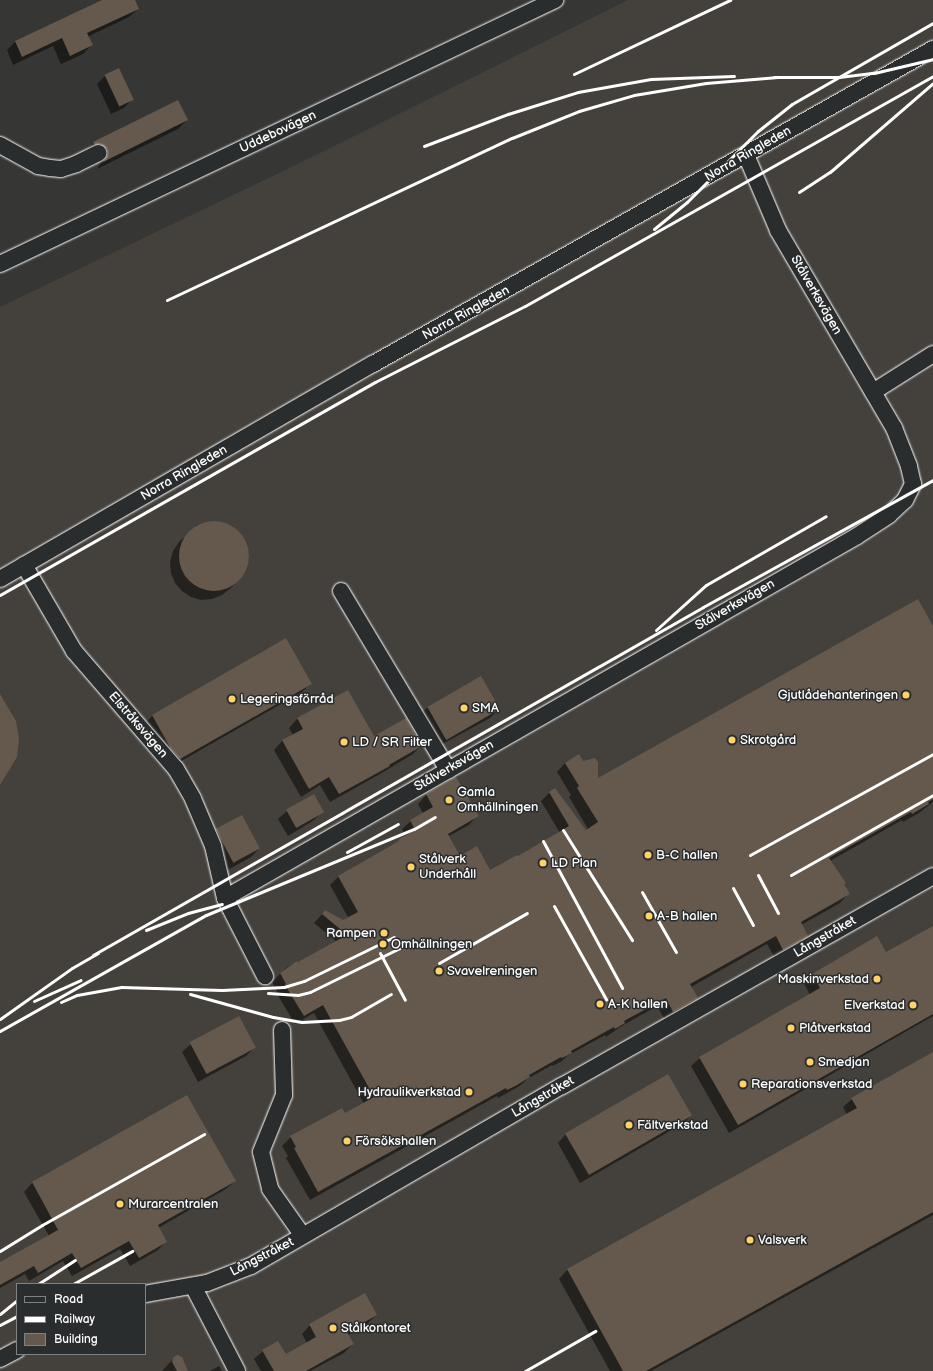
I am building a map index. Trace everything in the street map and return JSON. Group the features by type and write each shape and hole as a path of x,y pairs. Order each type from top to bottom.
{"street":[{"name":"Uddebovägen","path":"0,264 555,0"},
{"name":"Norra Ringleden","path":"0,579 367,368 933,49"},
{"path":"0,145 38,166 61,169 76,164 99,153"},
{"name":"Stålverksvägen","path":"224,898 889,515 905,500 914,484 909,466 894,428 778,230 746,155"},
{"path":"873,392 933,354"},
{"name":"Elstråksvägen","path":"24,565 74,651 176,768 193,799 213,846 224,898 265,976"},
{"path":"341,592 448,770"},
{"name":"Långstråket","path":"146,1294 207,1283 251,1266 562,1086 933,876"},
{"path":"282,1030 284,1095 261,1152 270,1188 302,1236"},
{"path":"193,1286 238,1371"},
{"path":"0,1360 16,1351"}],"shaded area":[{"path":"628,0 933,0 933,1371 0,1371 0,307 310,158"}],"building":[{"path":"102,0 135,0 139,9 87,33 93,45 70,56 62,38 22,57 15,41"},
{"path":"119,68 134,100 119,106 104,75"},
{"path":"178,100 188,120 103,162 108,154 107,149 100,144 95,145 93,142"},
{"path":"207,521 221,521 234,526 244,536 249,549 249,563 244,576 234,586 221,591 207,591 194,586 184,576 179,563 179,549 184,536 194,526"},
{"path":"918,599 933,626 933,799 928,802 929,804 912,814 911,812 829,858 846,883 844,884 850,894 801,922 808,936 783,950 776,936 690,984 698,998 673,1012 666,998 624,1021 625,1023 615,1029 614,1027 571,1051 572,1053 562,1058 561,1057 529,1075 530,1077 517,1085 507,1090 506,1088 318,1192 294,1148 296,1147 290,1136 342,1108 345,1113 374,1097 323,1005 304,1016 285,985 286,984 280,973 297,961 298,962 347,935 322,914 325,910 343,920 358,912 338,876 399,841 398,840 415,830 410,820 433,807 426,794 456,777 479,816 448,834 460,856 477,846 490,870 517,855 518,856 569,826 549,792 555,788 586,830 598,822 577,788 579,786 565,763 579,754 583,761 595,758 598,762 598,778"},
{"name":"Legeringsförråd","path":"286,638 312,684 180,759 171,749 152,715"},
{"name":"SMA","path":"481,676 500,709 446,740 427,707"},
{"name":"LD / SR Filter","path":"348,690 374,736 406,718 422,746 389,765 390,766 339,794 329,777 309,789 282,740 303,729 297,718"},
{"path":"0,694 16,721 19,739 17,757 0,785"},
{"path":"314,794 324,812 296,828 286,810"},
{"path":"242,815 260,849 233,863 216,829"},
{"path":"933,926 933,1014 738,1125 699,1057 820,988 812,974 877,936 886,952"},
{"path":"239,1016 256,1048 206,1074 190,1042"},
{"name":"Valsverk","path":"933,1052 933,1212 646,1371 623,1371 567,1269 857,1108 851,1098"},
{"name":"Fältverkstad","path":"668,1074 692,1116 589,1175 565,1134"},
{"name":"Murarcentralen","path":"187,1095 236,1181 158,1225 167,1242 139,1258 129,1241 81,1268 72,1253 38,1273 34,1266 0,1285 0,1262 58,1230 32,1182"},
{"name":"Stålkontoret","path":"365,1293 377,1315 347,1332 354,1344 306,1371 274,1371 262,1350 278,1341 286,1354 316,1337 309,1324"},
{"path":"177,1355 182,1357 188,1371 177,1371 172,1362 173,1358"}],"railway":[{"path":"574,74 730,0"},
{"path":"654,229 687,202 758,131 792,104 933,23"},
{"path":"774,77 839,77 874,73 933,59"},
{"path":"424,146 508,114 578,92 651,79 734,76"},
{"path":"0,595 375,382 525,306 933,76"},
{"path":"167,300 512,138 579,111 634,95 706,83 778,77"},
{"path":"799,192 830,172 933,83"},
{"path":"93,955 703,607 933,480"},
{"path":"656,630 706,585 826,516"},
{"path":"750,855 933,754"},
{"path":"791,875 933,795"},
{"path":"0,1031 206,915 414,829 435,817"},
{"path":"347,852 398,824"},
{"path":"563,830 632,940"},
{"path":"543,841 622,988"},
{"path":"758,875 778,913"},
{"path":"733,888 753,925"},
{"path":"642,892 676,952"},
{"path":"146,930 188,913 222,904"},
{"path":"554,906 606,999"},
{"path":"439,963 527,913"},
{"path":"61,1002 77,995 121,987 222,990 284,987 304,981 394,937"},
{"path":"268,993 298,995 310,992 400,948"},
{"path":"0,1019 72,968 98,953"},
{"path":"380,953 405,1000"},
{"path":"34,1001 81,980"},
{"path":"190,994 273,1017 302,1022 339,1020 351,1017 391,994"},
{"path":"0,1251 42,1225 204,1134"},
{"path":"75,1283 132,1251"},
{"path":"40,1283 75,1260"},
{"path":"0,1314 16,1301"},
{"path":"0,1325 16,1317"},
{"path":"525,1371 595,1331"}],"place":[{"name":"Gjutlådehanteringen","path":"906,695"},
{"name":"Legeringsförråd","path":"232,699"},
{"name":"SMA","path":"464,708"},
{"name":"Skrotgård","path":"732,740"},
{"name":"LD / SR Filter","path":"344,742"},
{"name":"Gamla Omhällningen","path":"449,800"},
{"name":"B-C hallen","path":"648,855"},
{"name":"LD Plan","path":"543,863"},
{"name":"Stålverk Underhåll","path":"411,867"},
{"name":"A-B hallen","path":"649,916"},
{"name":"Rampen","path":"384,933"},
{"name":"Omhällningen","path":"383,944"},
{"name":"Svavelreningen","path":"439,971"},
{"name":"Maskinverkstad","path":"877,979"},
{"name":"A-K hallen","path":"600,1004"},
{"name":"Elverkstad","path":"913,1005"},
{"name":"Plåtverkstad","path":"791,1028"},
{"name":"Smedjan","path":"810,1062"},
{"name":"Reparationsverkstad","path":"743,1084"},
{"name":"Hydraulikverkstad","path":"469,1092"},
{"name":"Fältverkstad","path":"629,1125"},
{"name":"Försökshallen","path":"347,1141"},
{"name":"Murarcentralen","path":"120,1204"},
{"name":"Valsverk","path":"750,1240"},
{"name":"Stålkontoret","path":"333,1328"}]}
